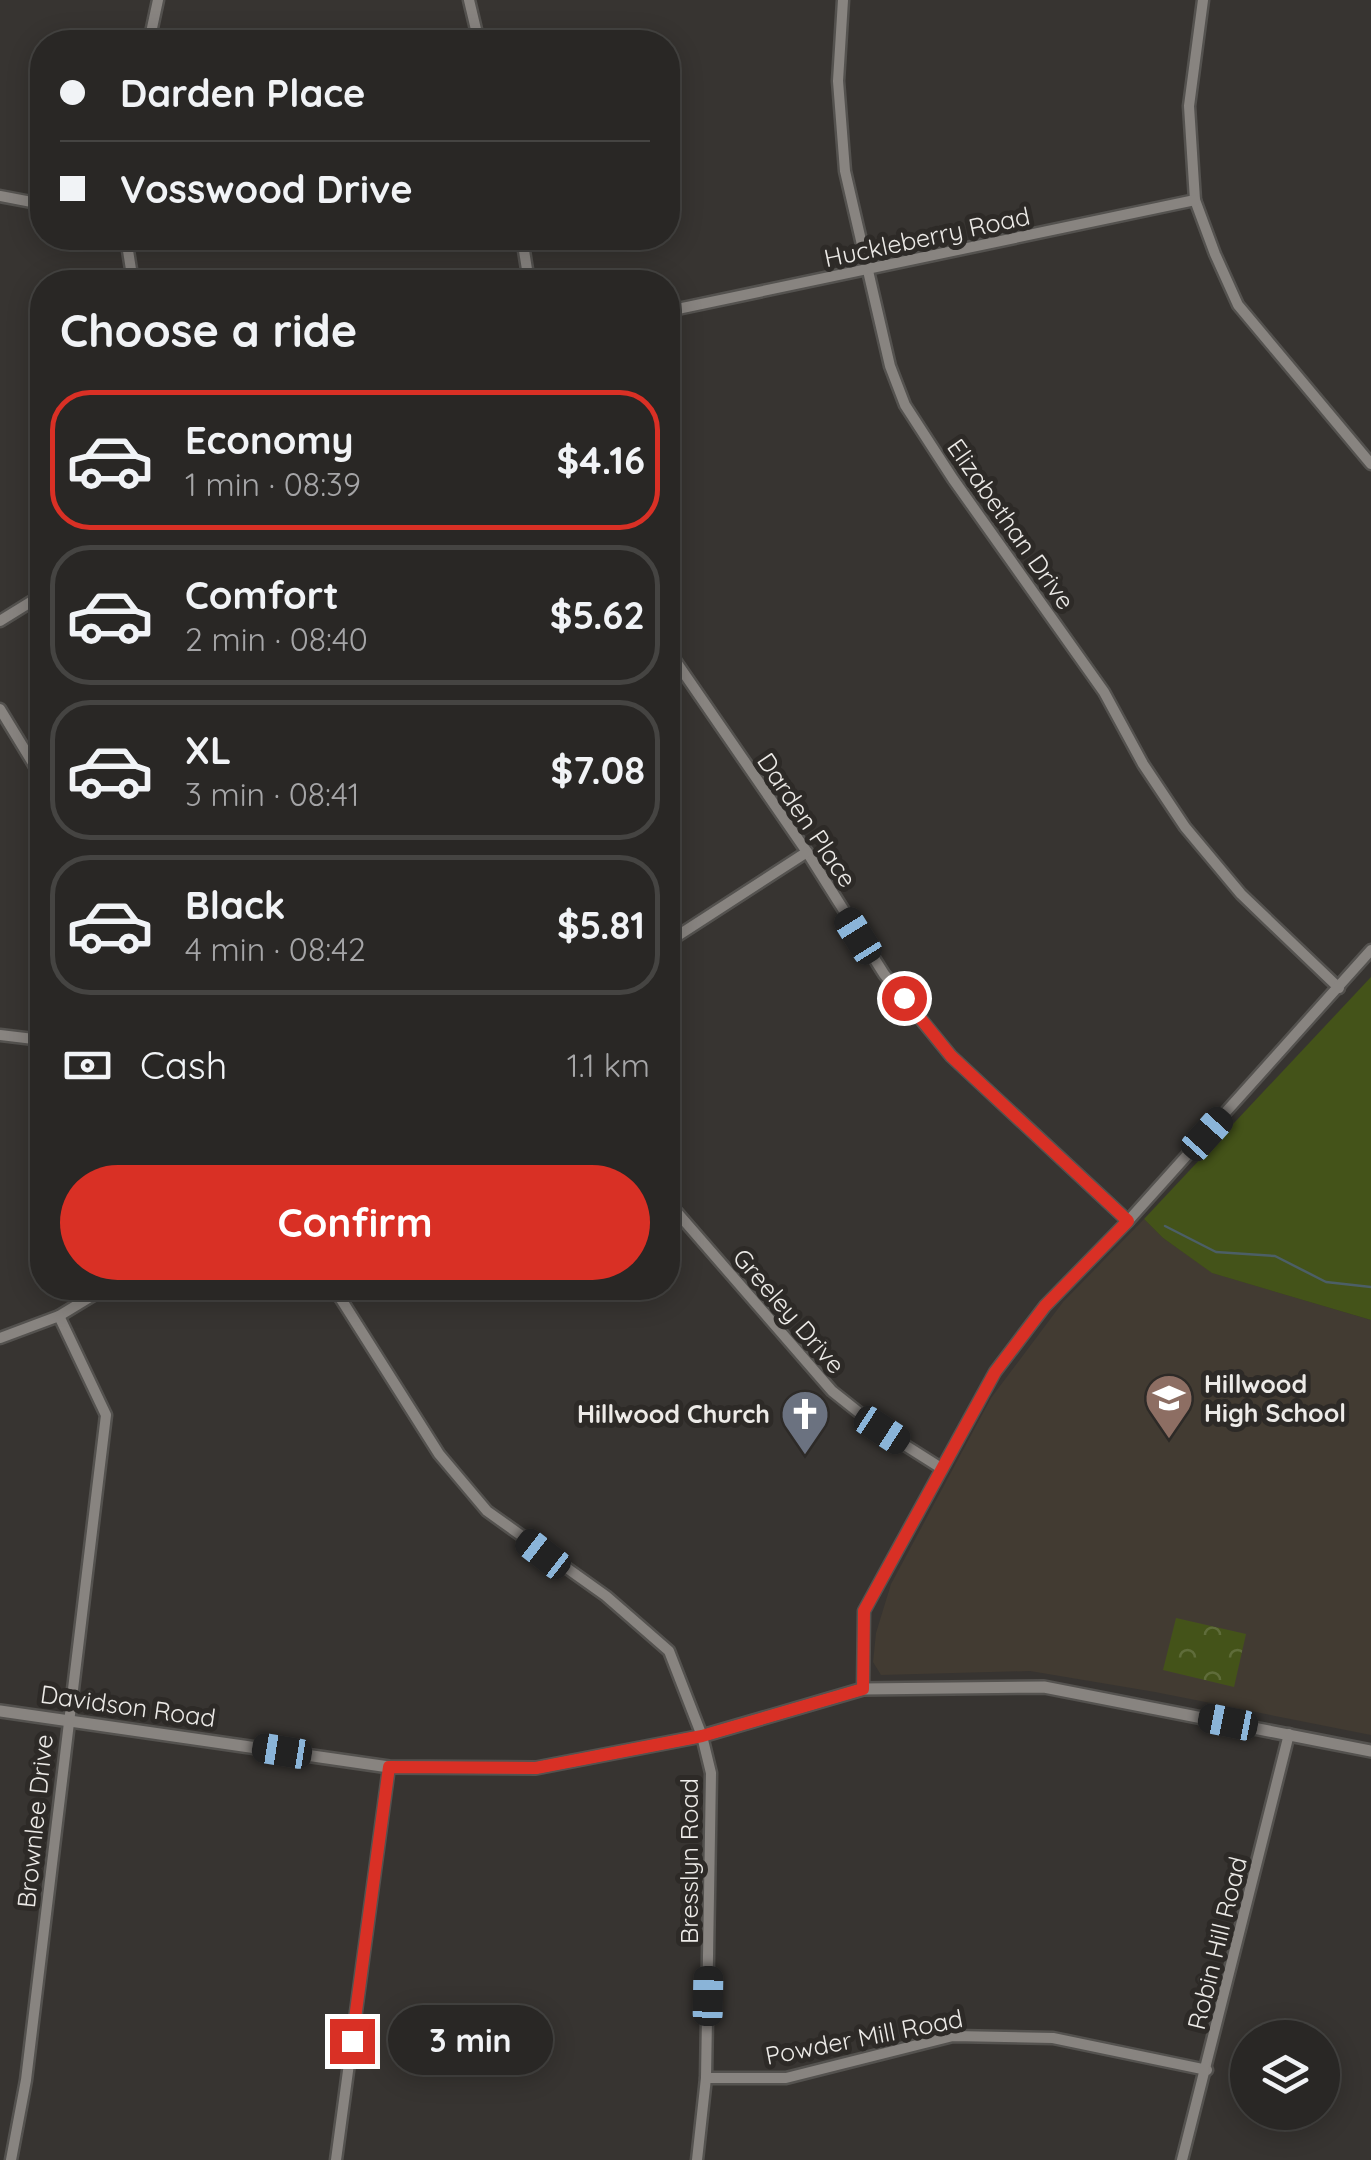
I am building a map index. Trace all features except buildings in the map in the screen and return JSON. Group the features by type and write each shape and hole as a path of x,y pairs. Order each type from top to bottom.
{"street":[{"path":"152,30 158,0"},
{"path":"470,0 476,30"},
{"name":"Elizabethan Drive","path":"844,0 838,81 845,171 893,376 905,404 952,479 1104,692 1185,828 1241,894 1339,988"},
{"path":"1203,0 1189,106 1195,200 1238,306 1371,464"},
{"path":"0,196 30,202"},
{"name":"Huckleberry Road","path":"680,309 1195,200"},
{"path":"0,621 30,602"},
{"name":"Darden Place","path":"680,667 807,852 864,946 951,1056 1128,1221"},
{"path":"0,709 30,758"},
{"path":"680,934 807,852"},
{"path":"863,1689 864,1611 995,1372 1045,1306 1128,1221 1371,950"},
{"path":"0,1035 30,1039"},
{"name":"Greeley Drive","path":"680,1216 832,1392 941,1468"},
{"path":"0,1338 59,1316 86,1300"},
{"name":"Bresslyn Road","path":"342,1300 438,1454 488,1511 606,1596 669,1651 712,1773 706,2078 697,2160"},
{"name":"Brownlee Drive","path":"11,2160 26,2085 106,1415 59,1316"},
{"name":"Davidson Road","path":"0,1711 389,1767 536,1768 702,1736 863,1689 1044,1687 1371,1751"},
{"name":"Robin Hill Road","path":"1182,2160 1289,1734"},
{"path":"336,2160 389,1767"},
{"name":"Powder Mill Road","path":"706,2078 786,2078 953,2036 1053,2038 1207,2070"}],"shaded area":[{"name":"Hillwood High School","path":"1144,1219 1163,1238 1213,1273 1371,1320 1371,1735 1030,1671 881,1675 873,1662 876,1633 891,1584 991,1398 1063,1302"}],"green space":[{"path":"1371,977 1371,1320 1212,1273 1163,1238 1144,1219"},
{"path":"1176,1618 1246,1634 1234,1687 1163,1670"}],"waterway":[{"path":"1165,1226 1216,1252 1275,1256 1326,1282 1371,1287"}],"place":[{"name":"Hillwood High School","path":"1169,1440"},
{"name":"Hillwood Church","path":"805,1456"}],"route":[{"path":"352,2041 389,1767 536,1768 702,1736 863,1689 864,1611 995,1372 1045,1306 1128,1221 951,1056 904,998"}]}
